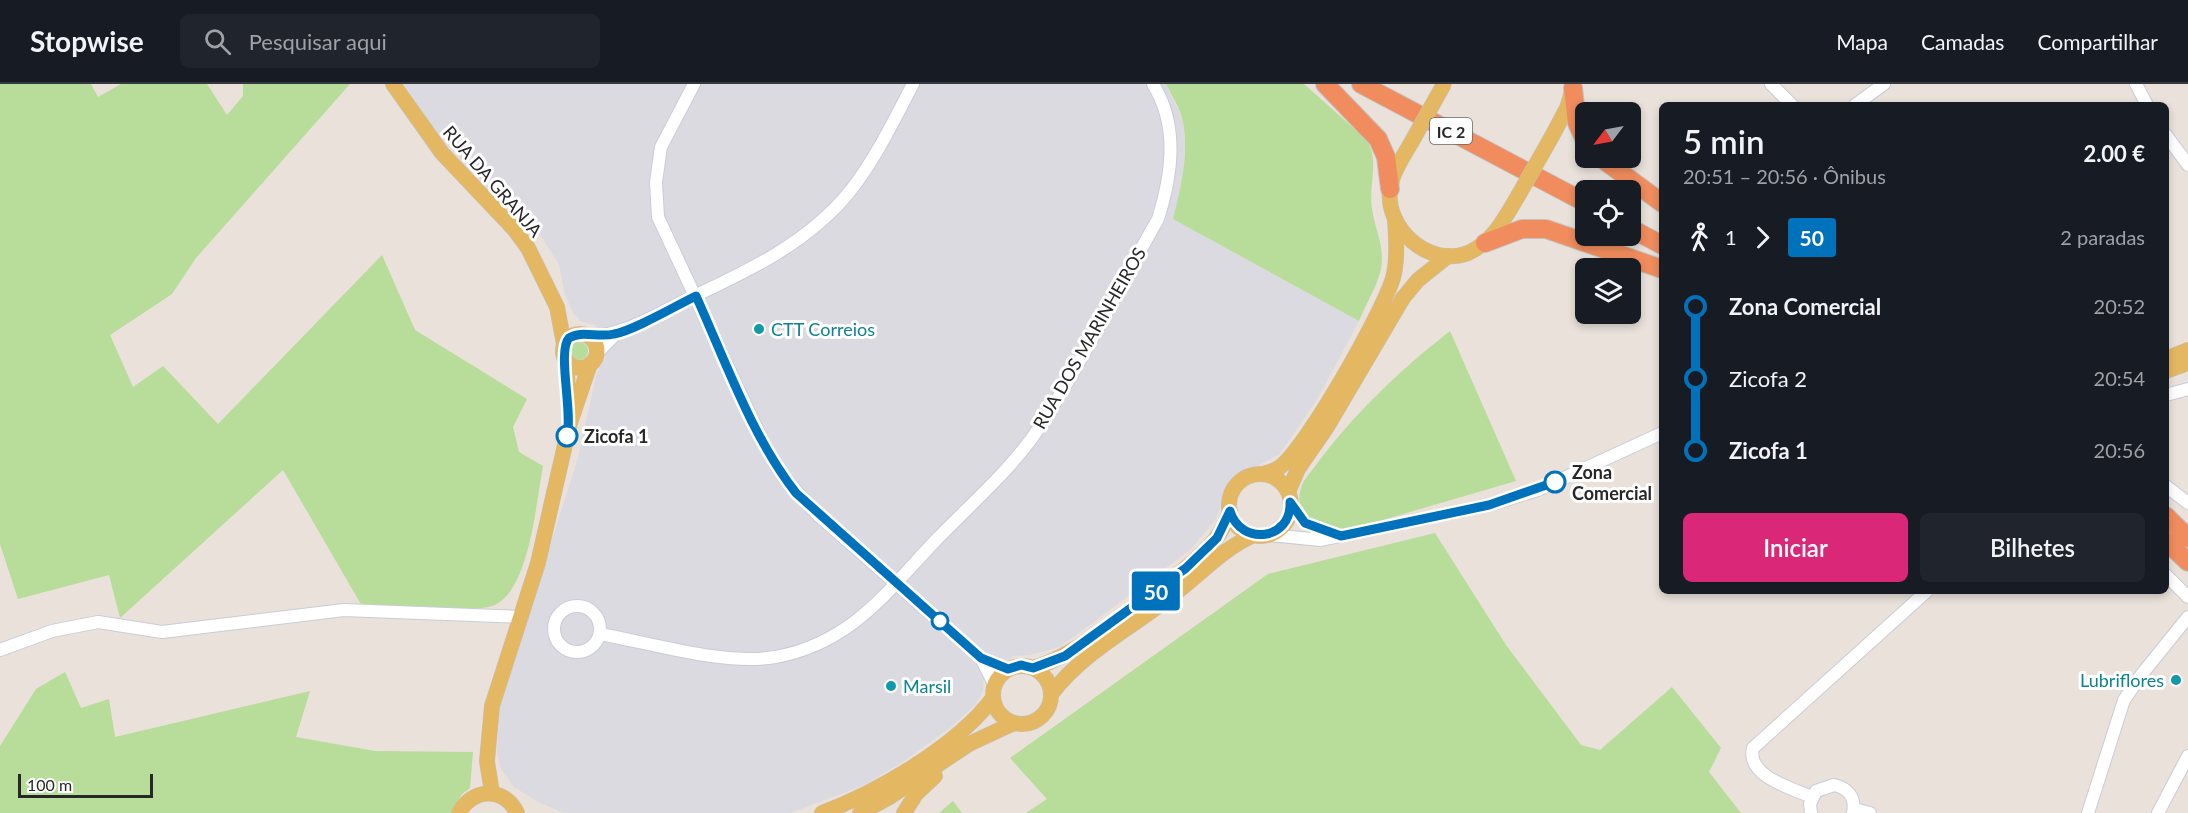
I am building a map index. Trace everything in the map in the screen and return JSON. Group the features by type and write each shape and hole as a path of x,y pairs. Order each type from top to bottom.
{"highway":[{"path":"1325,84 1378,139 1386,157 1390,189"},
{"name":"IC 2","path":"1360,84 1575,198"},
{"name":"IC 2","path":"1372,84 1575,190"},
{"path":"1573,86 1575,104"},
{"path":"1615,168 1659,201"},
{"path":"1641,226 1659,234"},
{"path":"1485,243 1522,229 1546,229 1659,268"},
{"path":"1641,234 1659,243"},
{"path":"2169,519 2188,538"},
{"path":"2169,544 2188,562"}],"main road":[{"name":"RUA DA GRANJA","path":"393,84 442,153 518,234 536,262 557,307 564,344"},
{"path":"1033,668 1065,656 1166,584 1217,538 1230,511 1230,497 1237,484 1249,476 1263,474 1280,467 1310,428 1355,353 1386,294 1396,261 1395,219 1390,201 1390,189 1396,171 1444,84"},
{"path":"1395,219 1410,241 1432,254 1448,256 1468,252 1485,243 1500,227 1551,138 1567,108 1573,86"},
{"path":"860,813 895,794 957,751 1014,723 1033,723 1048,710 1052,693 1072,670 1173,595 1222,553 1285,523 1289,497 1298,469 1327,427 1403,297 1418,280 1448,256"},
{"name":"RUA DA GRANJA","path":"557,307 585,335"},
{"path":"492,793 487,761 492,706 538,563 570,423 593,359 596,344 585,335 569,338 564,344 570,423"},
{"path":"2169,357 2188,350"},
{"path":"566,360 574,367 593,359"},
{"path":"2169,370 2188,363"},
{"path":"1263,474 1275,478 1289,497"},
{"path":"1230,511 1238,527 1262,535"},
{"path":"822,813 861,797 898,775 970,723 1008,669 1021,665 1033,668 1044,675 1052,693"},
{"path":"994,691 1002,717 1014,723"},
{"path":"904,813 916,794 957,751"},
{"path":"459,813 474,796 487,761"},
{"path":"474,796 492,793 505,798 519,811"}],"street":[{"path":"694,84 662,147 656,182 658,217 763,442 780,473 819,516 981,658 1008,669"},
{"path":"593,359 616,334 772,257 833,211 852,189 885,138 913,84"},
{"name":"RUA DOS MARINHEIROS","path":"600,634 724,658 748,660 773,658 817,645 837,634 855,622 896,582 1007,468 1041,426 1158,219 1169,182 1171,149 1167,114 1153,84"},
{"path":"1771,84 1789,102"},
{"path":"1859,102 1884,84"},
{"path":"2136,84 2145,102"},
{"path":"2169,139 2188,165"},
{"path":"585,335 616,334"},
{"path":"2169,394 2188,389"},
{"path":"1262,535 1321,540 1489,505 1529,493 1659,434"},
{"path":"2169,488 2188,503"},
{"path":"1289,497 1305,523 1341,536"},
{"path":"2169,578 2188,597"},
{"path":"1812,797 1760,773 1752,762 1753,748 1924,594"},
{"path":"0,650 52,631 90,622 108,622 162,632 344,610 522,617"},
{"path":"2088,813 2124,700 2188,617"},
{"path":"981,658 994,691"},
{"path":"2158,813 2188,756"},
{"path":"1811,813 1812,797 1821,787 1834,784 1847,790 1853,811 1870,813"}],"shaded area":[{"path":"404,84 1166,84 1183,121 1185,147 1182,186 1173,219 1359,321 1318,398 1280,454 1233,479 1215,520 1190,550 1060,647 1030,655 1013,656 983,681 983,691 976,704 951,727 901,763 864,785 790,813 564,813 538,802 514,787 501,769 497,752 500,703 578,458 597,372 606,357 596,325 580,321 573,312 565,295 559,264 542,238 488,189 458,157 433,128"}],"green space":[{"path":"0,84 91,84 98,97 121,84 207,84 227,115 243,96 243,84 350,84 196,258 172,294 110,335 133,387 163,366 218,424 382,255 415,330 527,399 513,427 519,452 543,466 530,543 524,563 507,596 495,605 485,608 431,609 362,606 283,470 120,618 109,575 18,599 0,544"},
{"path":"1166,84 1304,84 1367,140 1373,157 1371,200 1381,245 1382,261 1377,282 1359,321 1173,219 1183,171 1185,134 1180,113"},
{"path":"1450,331 1516,481 1345,531 1327,528 1311,520 1305,515 1299,498 1307,476 1330,446 1378,394"},
{"path":"575,342 583,342 588,347 586,358 575,360 570,355 570,347"},
{"path":"1435,533 1506,645 1581,745 1600,750 1672,687 1721,748 1709,772 1741,813 1026,813 1047,799 1010,758 1268,574"},
{"path":"65,672 81,708 109,699 115,737 310,691 296,737 375,751 473,752 470,788 462,794 451,813 0,813 0,746 36,689"},
{"path":"953,801 962,813 939,813"}],"bus line":[{"name":"50","path":"567,436 570,423 566,360 563,350 569,338 580,333 589,337 616,334 696,296 763,442 780,473 796,493 819,516 981,658 1008,669 1021,665 1033,668 1050,664 1146,599 1186,568 1217,538 1230,511 1234,522 1243,531 1254,536 1269,535 1285,523 1289,514 1290,502 1305,523 1341,536 1489,505 1538,490 1555,482"}],"place":[{"name":"CTT Correios","path":"759,329"},
{"name":"Zicofa 1","path":"567,436"},
{"name":"Zona Comercial","path":"1555,482"},
{"name":"Lubriflores","path":"2176,680"},
{"name":"Marsil","path":"891,686"}]}
